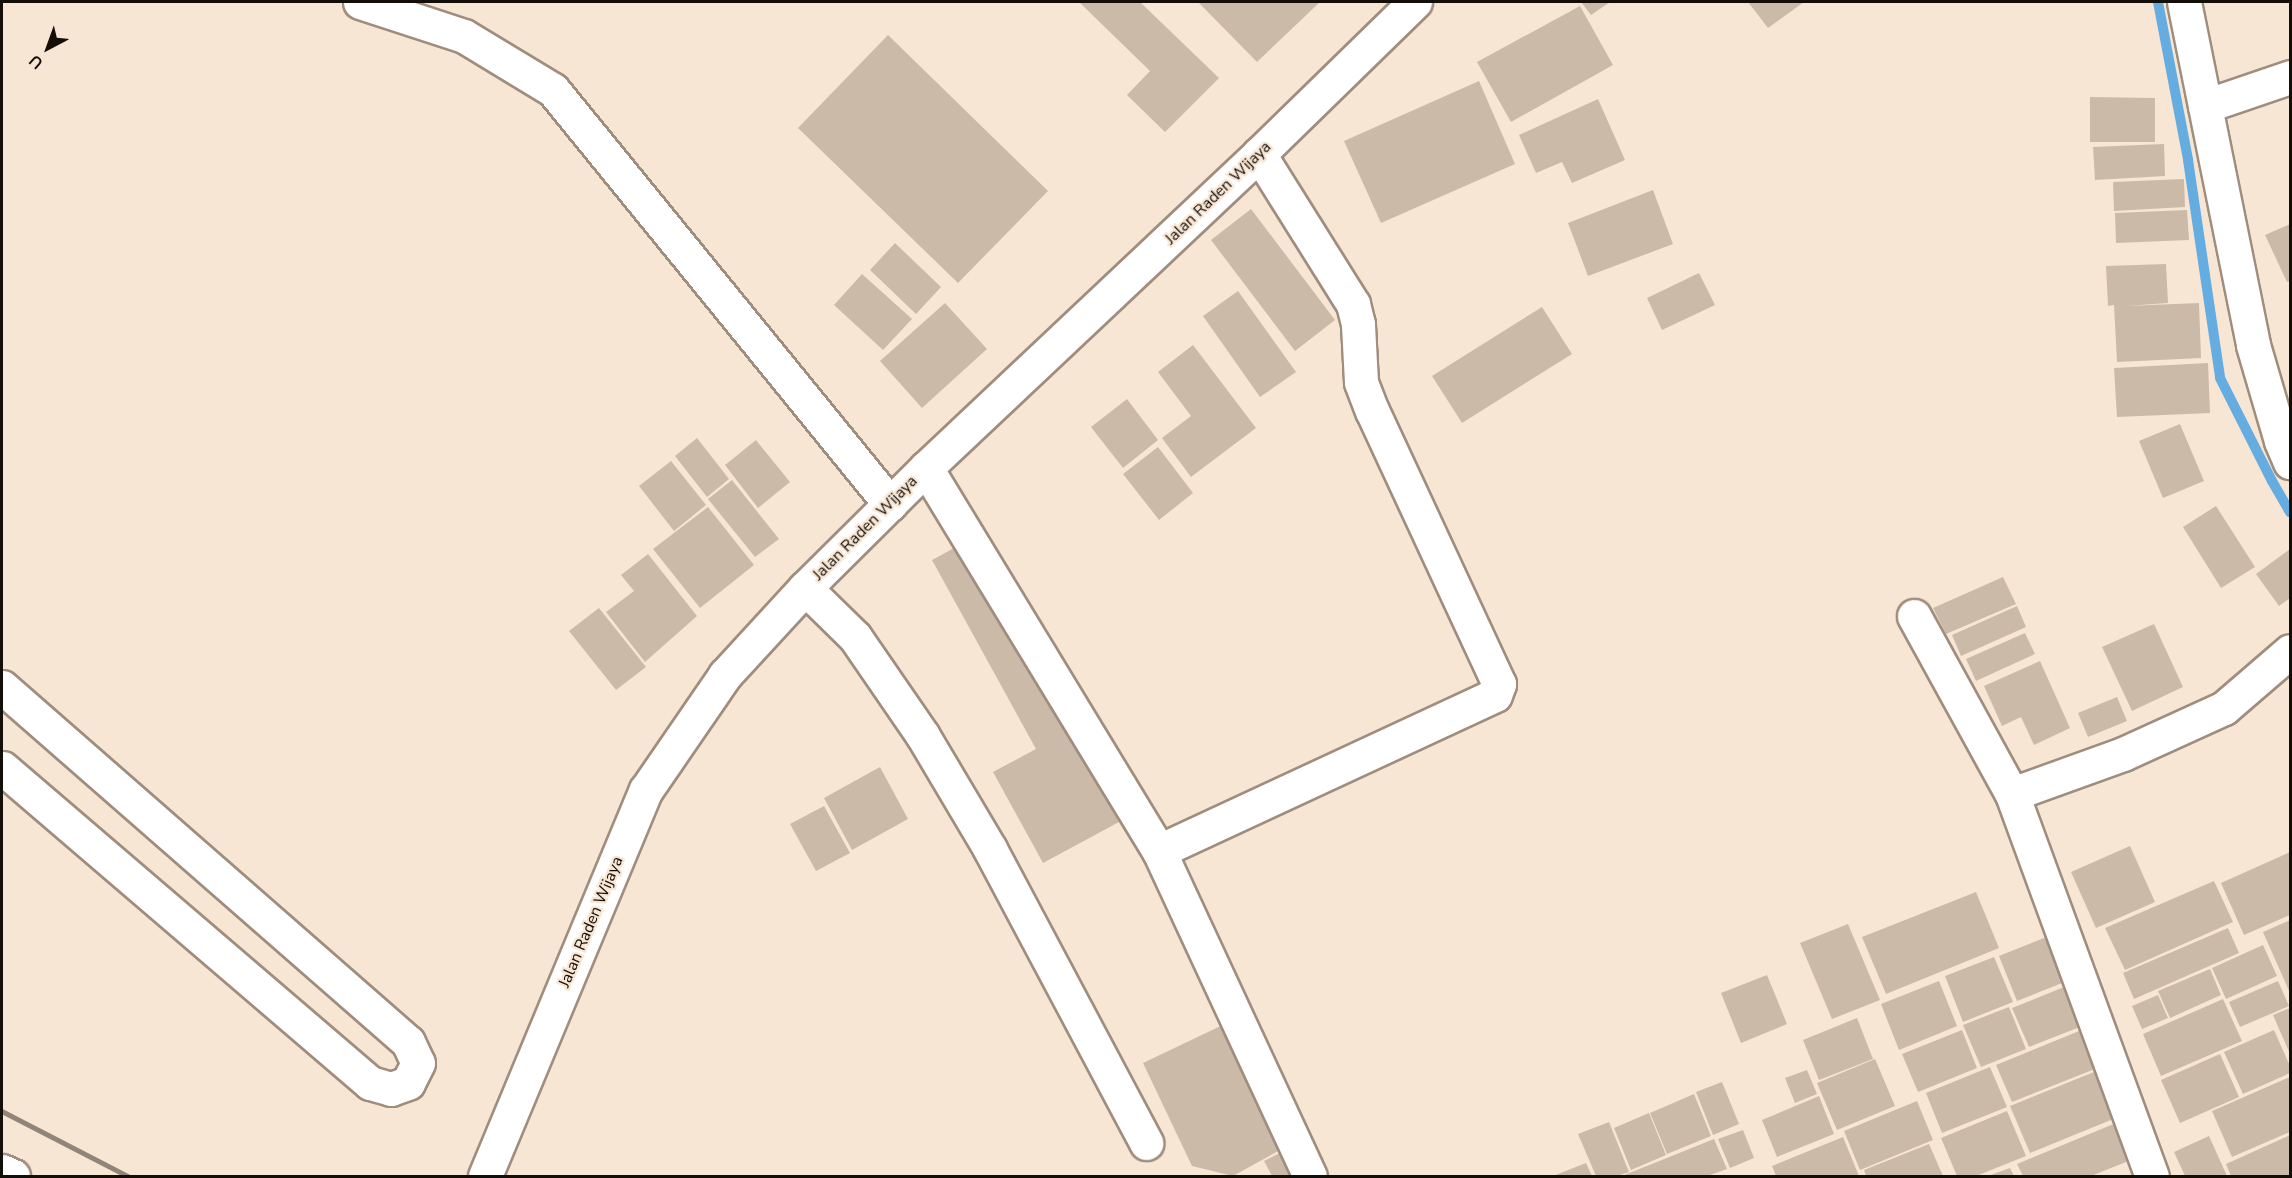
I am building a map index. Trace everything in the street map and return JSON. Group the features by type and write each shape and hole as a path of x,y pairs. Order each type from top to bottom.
{"main road":[{"path":"360,2 464,36 553,90 890,504"},
{"name":"Jalan Raden Wijaya","path":"485,1176 646,790 725,675 805,588 926,468 1259,154 1415,2"},
{"path":"2184,2 2253,345 2281,441 2290,462"},
{"path":"2205,106 2290,77"},
{"path":"1160,851 1494,695 1499,684 1372,411 1361,382 1358,324 1353,303 1259,154"},
{"path":"926,468 1160,851 1310,1176"},
{"path":"805,588 855,637 923,736 990,849 1146,1143"},
{"path":"1914,616 2012,794 2152,1176"},
{"path":"2012,794 2123,754 2224,708 2290,651"},
{"path":"2,687 408,1042 418,1063 408,1083 391,1089 370,1083 2,768"},
{"path":"2,1171 14,1176"}],"building":[{"path":"1079,2 1140,2 1219,78 1165,132 1127,95 1150,71"},
{"path":"1198,2 1320,2 1257,62"},
{"path":"1581,2 1610,2 1591,15"},
{"path":"1748,2 1804,2 1768,28"},
{"path":"1580,6 1613,65 1511,122 1477,62"},
{"path":"888,35 1048,191 958,283 798,128"},
{"path":"1479,81 1515,164 1381,223 1344,141"},
{"path":"2090,97 2155,98 2155,142 2090,142"},
{"path":"1598,99 1625,160 1572,183 1562,162 1536,173 1519,135"},
{"path":"2164,144 2165,176 2095,180 2093,147"},
{"path":"2184,179 2185,207 2114,211 2113,182"},
{"path":"1653,190 1673,244 1588,276 1568,223"},
{"path":"1251,209 1335,320 1295,351 1211,240"},
{"path":"2187,210 2189,240 2116,243 2115,213"},
{"path":"2290,224 2290,281 2287,282 2265,235"},
{"path":"895,243 941,287 916,314 870,270"},
{"path":"2166,264 2168,303 2126,306 2199,303 2201,358 2117,362 2114,305 2108,306 2106,266"},
{"path":"1699,273 1715,305 1662,330 1647,298"},
{"path":"862,274 912,319 883,350 834,305"},
{"path":"1238,291 1296,372 1260,397 1203,316"},
{"path":"945,303 987,349 922,408 880,361"},
{"path":"1542,307 1572,354 1462,423 1432,376"},
{"path":"1193,345 1256,428 1191,477 1162,438 1191,416 1158,372"},
{"path":"2208,363 2210,413 2117,417 2114,368"},
{"path":"1127,399 1158,440 1123,468 1091,427"},
{"path":"2180,424 2204,481 2163,498 2139,441"},
{"path":"697,438 729,479 707,497 675,456"},
{"path":"756,440 790,482 758,508 725,465"},
{"path":"1158,447 1193,493 1159,520 1123,474"},
{"path":"671,461 706,505 674,531 639,486"},
{"path":"732,480 779,539 755,557 708,499"},
{"path":"2216,506 2255,567 2221,588 2183,527"},
{"path":"708,507 754,565 700,608 653,549"},
{"path":"965,542 1119,822 1043,863 993,772 1036,749 932,560"},
{"path":"2290,549 2290,598 2279,606 2256,574"},
{"path":"648,554 697,616 645,662 606,612 634,591 621,575"},
{"path":"2003,577 2016,604 1946,634 1933,608"},
{"path":"2017,606 2026,627 1961,656 1952,635"},
{"path":"599,608 646,667 616,690 569,631"},
{"path":"2154,624 2183,687 2132,711 2102,647"},
{"path":"2025,633 2035,654 1976,681 1966,659"},
{"path":"2040,661 2070,728 2034,745 2021,717 2002,726 1984,686"},
{"path":"2117,697 2127,721 2088,737 2078,713"},
{"path":"880,767 908,819 852,850 824,798"},
{"path":"824,806 850,853 816,871 790,824"},
{"path":"2130,846 2155,902 2096,928 2071,872"},
{"path":"2290,852 2290,915 2244,935 2221,883"},
{"path":"2214,881 2233,922 2125,970 2105,928"},
{"path":"1976,892 1999,948 1886,994 1862,937"},
{"path":"2290,920 2290,993 2263,932"},
{"path":"1848,924 1880,1000 1832,1019 1800,943"},
{"path":"2228,928 2239,953 2134,999 2123,973"},
{"path":"2054,934 2072,979 2017,1001 1999,956"},
{"path":"2263,945 2277,976 2226,999 2212,968"},
{"path":"1994,957 2013,1002 1963,1022 1945,976"},
{"path":"2210,969 2221,995 2170,1018 2158,991"},
{"path":"1767,975 1787,1024 1741,1043 1721,993"},
{"path":"1939,981 1957,1026 1899,1050 1881,1004"},
{"path":"2278,981 2289,1006 2240,1027 2229,1002"},
{"path":"2074,983 2090,1023 2029,1047 2012,1008"},
{"path":"2158,995 2168,1018 2142,1029 2132,1006"},
{"path":"2223,999 2242,1041 2161,1076 2143,1034"},
{"path":"2009,1007 2026,1049 1981,1067 1963,1025"},
{"path":"2290,1008 2290,1054 2273,1015"},
{"path":"1857,1018 1873,1059 1819,1080 1803,1040"},
{"path":"1229,1022 1289,1145 1233,1176 1192,1166 1143,1063"},
{"path":"2089,1027 2105,1065 2012,1102 1996,1065"},
{"path":"1962,1030 1977,1068 1918,1092 1902,1054"},
{"path":"2274,1030 2290,1066 2290,1073 2243,1094 2224,1052"},
{"path":"2220,1054 2239,1097 2180,1123 2161,1080"},
{"path":"1875,1059 1895,1106 1837,1130 1817,1083"},
{"path":"1990,1067 2007,1107 1942,1133 1926,1093"},
{"path":"2104,1068 2123,1115 2030,1153 2010,1106"},
{"path":"1807,1070 1817,1094 1795,1103 1785,1078"},
{"path":"2290,1077 2290,1132 2232,1157 2212,1111"},
{"path":"1722,1082 1739,1124 1713,1135 1696,1092"},
{"path":"1694,1094 1711,1136 1667,1154 1650,1113"},
{"path":"1819,1096 1834,1134 1777,1157 1762,1120"},
{"path":"1917,1101 1933,1140 1860,1170 1844,1131"},
{"path":"2007,1111 2026,1156 1976,1176 1957,1176 1941,1138"},
{"path":"1649,1113 1666,1155 1631,1170 1614,1128"},
{"path":"1609,1122 1629,1172 1617,1176 1596,1176 1578,1134"},
{"path":"2116,1123 2131,1160 2091,1176 2023,1176 2017,1164"},
{"path":"1743,1130 1754,1158 1730,1168 1718,1139"},
{"path":"2290,1135 2290,1176 2231,1176 2226,1164"},
{"path":"2209,1136 2227,1176 2185,1176 2174,1152"},
{"path":"1843,1137 1859,1176 1776,1176 1772,1166"},
{"path":"1714,1139 1727,1169 1707,1176 1622,1176"},
{"path":"1929,1144 1943,1176 1866,1176 1864,1170"},
{"path":"1290,1148 1304,1176 1272,1176 1264,1161"},
{"path":"1586,1163 1592,1176 1553,1176"},
{"path":"2010,1168 2014,1176 1988,1176"}],"waterway":[{"path":"2158,2 2188,160 2220,378 2290,512"}],"railway":[{"path":"2,1111 128,1176"}]}
